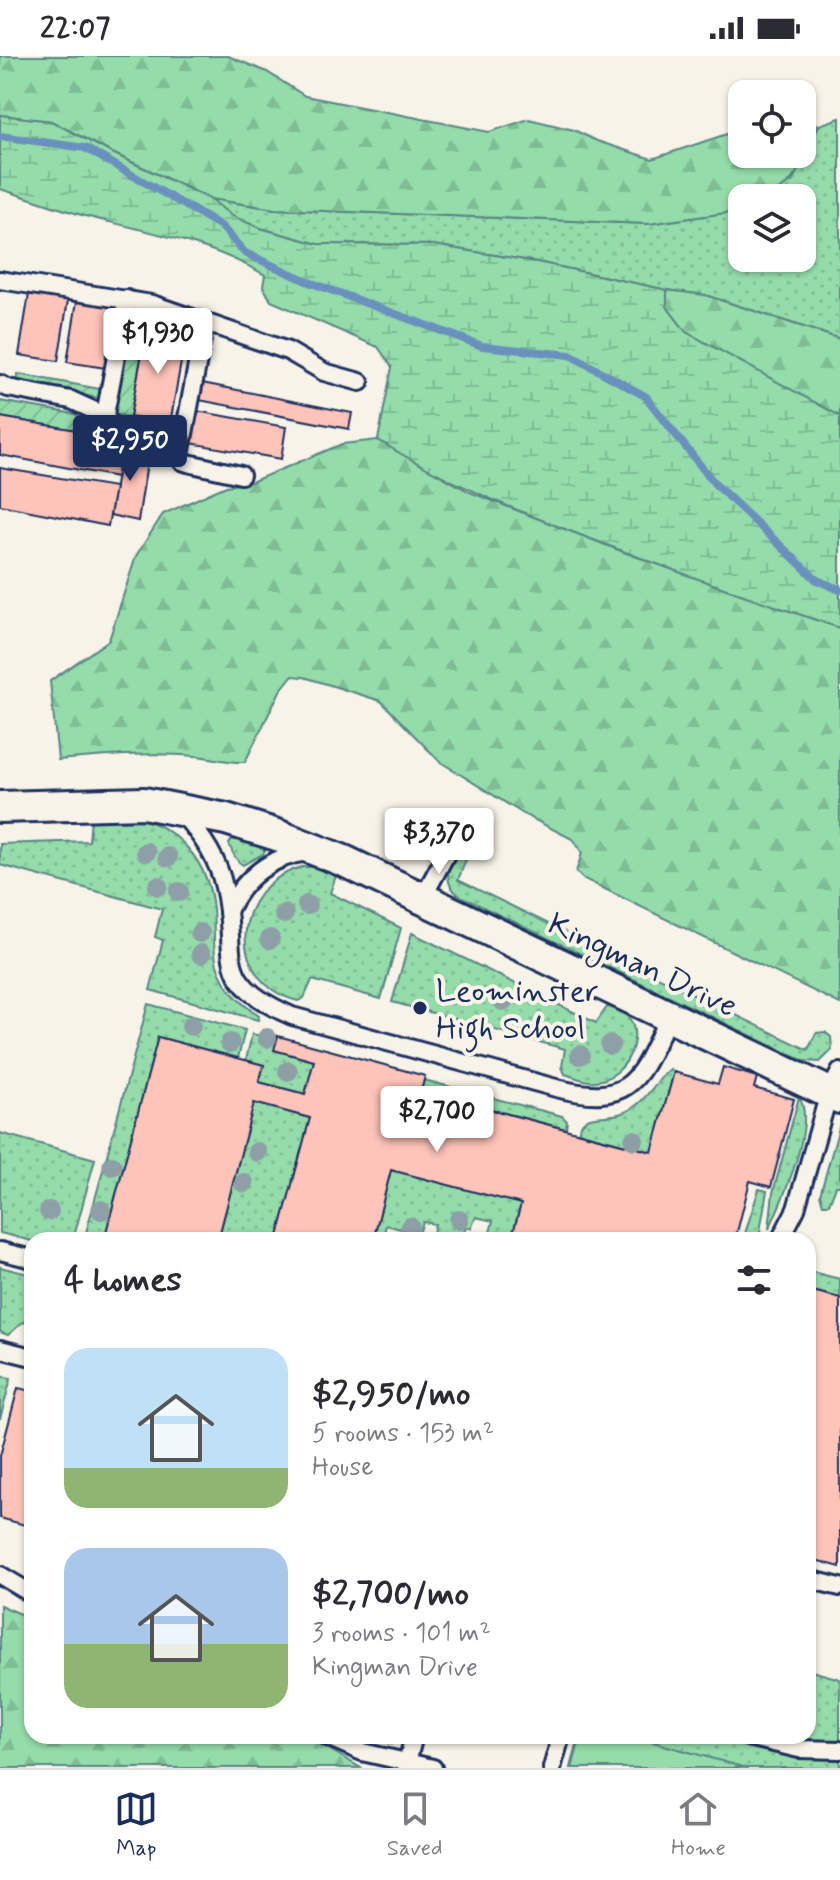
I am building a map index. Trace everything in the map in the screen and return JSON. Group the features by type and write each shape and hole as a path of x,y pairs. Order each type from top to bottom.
{"street":[{"name":"Kingman Drive","path":"0,807 144,803 226,819 320,851 669,1016 836,1087"}],"lane":[{"path":"0,280 152,304 288,351 324,372 360,382"},
{"path":"104,420 127,299"},
{"path":"205,323 181,442 182,461 241,475"},
{"path":"0,384 71,400 132,432 181,442"},
{"path":"177,809 194,827 219,868 225,887 231,960 236,975 259,999 275,1009 312,1022 574,1093 596,1096 615,1094 627,1086 653,1051 669,1016"},
{"path":"422,899 459,830"},
{"path":"228,912 247,879 284,857 320,851"},
{"path":"784,1232 796,1209 836,1087"},
{"path":"0,1251 24,1257"},
{"path":"0,1349 24,1355"},
{"path":"0,1575 24,1589"},
{"path":"816,1581 840,1587"},
{"path":"344,1744 362,1752 433,1768"},
{"path":"407,1762 412,1744"},
{"path":"552,1768 559,1744"},
{"path":"778,1744 799,1749 840,1750"}],"green space":[{"path":"0,56 228,56 267,72 305,96 489,132 529,119 574,130 652,159 728,134 728,168 799,168 787,184 728,184 728,213 648,224 275,209 211,199 51,121 0,115"},
{"path":"0,115 51,121 210,199 232,216 260,228 318,244 433,245 537,262 667,290 667,307 686,332 840,416 840,628 689,576 514,509 404,456 378,440 392,367 378,347 271,301 263,286 265,275 223,255 0,189"},
{"path":"840,118 840,339 705,295 667,290 537,262 433,245 318,244 260,228 231,216 211,199 275,209 648,224 728,213 728,272 816,272 816,184 788,184 799,168 816,168 816,131 819,125"},
{"path":"667,290 705,295 840,339 840,425 686,332 667,307"},
{"path":"126,354 141,358 130,417 111,413"},
{"path":"18,374 100,389 98,398 16,383"},
{"path":"0,401 75,414 85,423 87,432 0,417"},
{"path":"378,440 470,492 629,554 840,628 840,1004 582,878 576,872 582,853 574,840 525,815 439,761 381,701 292,676 280,691 245,762 161,754 58,760 50,681 109,640 136,556 163,514 226,486 251,482 342,444"},
{"path":"129,817 162,827 188,848 197,861 210,892 220,973 234,994 259,1016 258,1020 150,990 163,940 155,937 162,909 0,865 0,844 89,841 91,819"},
{"path":"232,839 263,845 265,850 243,865 231,850 229,844"},
{"path":"458,852 464,852 467,857 458,880 808,1050 816,1033 825,1032 831,1037 832,1050 820,1062 804,1061 460,896 451,886 448,875"},
{"path":"302,867 321,867 337,873 330,893 401,928 381,999 312,980 304,998 298,1001 274,991 257,975 248,955 246,934 250,913 261,893 278,877"},
{"path":"412,933 596,1023 607,1007 622,1012 631,1021 634,1033 627,1061 617,1072 604,1079 583,1080 565,1074 562,1067 565,1049 392,1002"},
{"path":"148,1004 245,1030 238,1058 158,1037 106,1232 86,1232"},
{"path":"262,1031 278,1036 275,1050 314,1061 305,1094 259,1082 264,1065 246,1060 252,1034 261,1036"},
{"path":"670,1069 674,1072 652,1152 578,1132 585,1120 632,1108"},
{"path":"424,1080 562,1116 567,1121 566,1129 421,1091"},
{"path":"799,1097 804,1125 801,1143 769,1229 773,1193"},
{"path":"254,1103 310,1118 279,1232 220,1232"},
{"path":"840,1124 840,1186 836,1186 829,1204 823,1204 820,1195"},
{"path":"0,1133 95,1159 75,1232 24,1232 24,1239 0,1233"},
{"path":"391,1170 521,1204 513,1232 490,1232 493,1221 476,1217 471,1228 466,1227 464,1232 433,1232 435,1224 423,1222 420,1232 386,1225 384,1232 375,1232"},
{"path":"759,1189 767,1191 762,1232 746,1232"},
{"path":"0,1267 24,1273 24,1322 8,1335 0,1332"},
{"path":"816,1273 840,1279 840,1298 816,1292"},
{"path":"0,1376 11,1378 0,1419"},
{"path":"0,1605 24,1616 24,1744 320,1744 361,1768 0,1768"},
{"path":"816,1672 840,1679 840,1740 816,1741"},
{"path":"577,1744 751,1744 807,1757 840,1759 840,1768 571,1768"},
{"path":"579,1744 660,1744 746,1768 572,1768"}],"building":[{"path":"29,294 68,300 58,361 19,355"},
{"path":"77,301 116,306 106,368 67,362"},
{"path":"147,327 186,334 170,424 130,417"},
{"path":"202,383 352,413 349,429 199,400"},
{"path":"196,411 286,427 281,459 190,443"},
{"path":"0,417 124,438 117,477 0,455"},
{"path":"122,445 149,450 138,521 110,515"},
{"path":"0,468 115,487 108,526 0,505"},
{"path":"278,1036 425,1076 421,1091 652,1152 674,1072 718,1084 723,1067 757,1077 754,1088 794,1099 771,1187 750,1181 737,1232 513,1232 521,1204 391,1170 375,1232 279,1232 310,1118 254,1103 220,1232 106,1232 158,1037 264,1065 259,1082 305,1094 314,1061 274,1050"},
{"path":"816,1292 840,1298 840,1567 816,1560"},
{"path":"18,1388 24,1389 24,1525 0,1518 0,1456"}],"waterway":[{"path":"0,136 85,148 221,226 245,253 309,282 482,346 570,355 645,396 715,484 817,580 840,590"}],"place":[{"name":"Leominster High School","path":"420,1008"}]}
